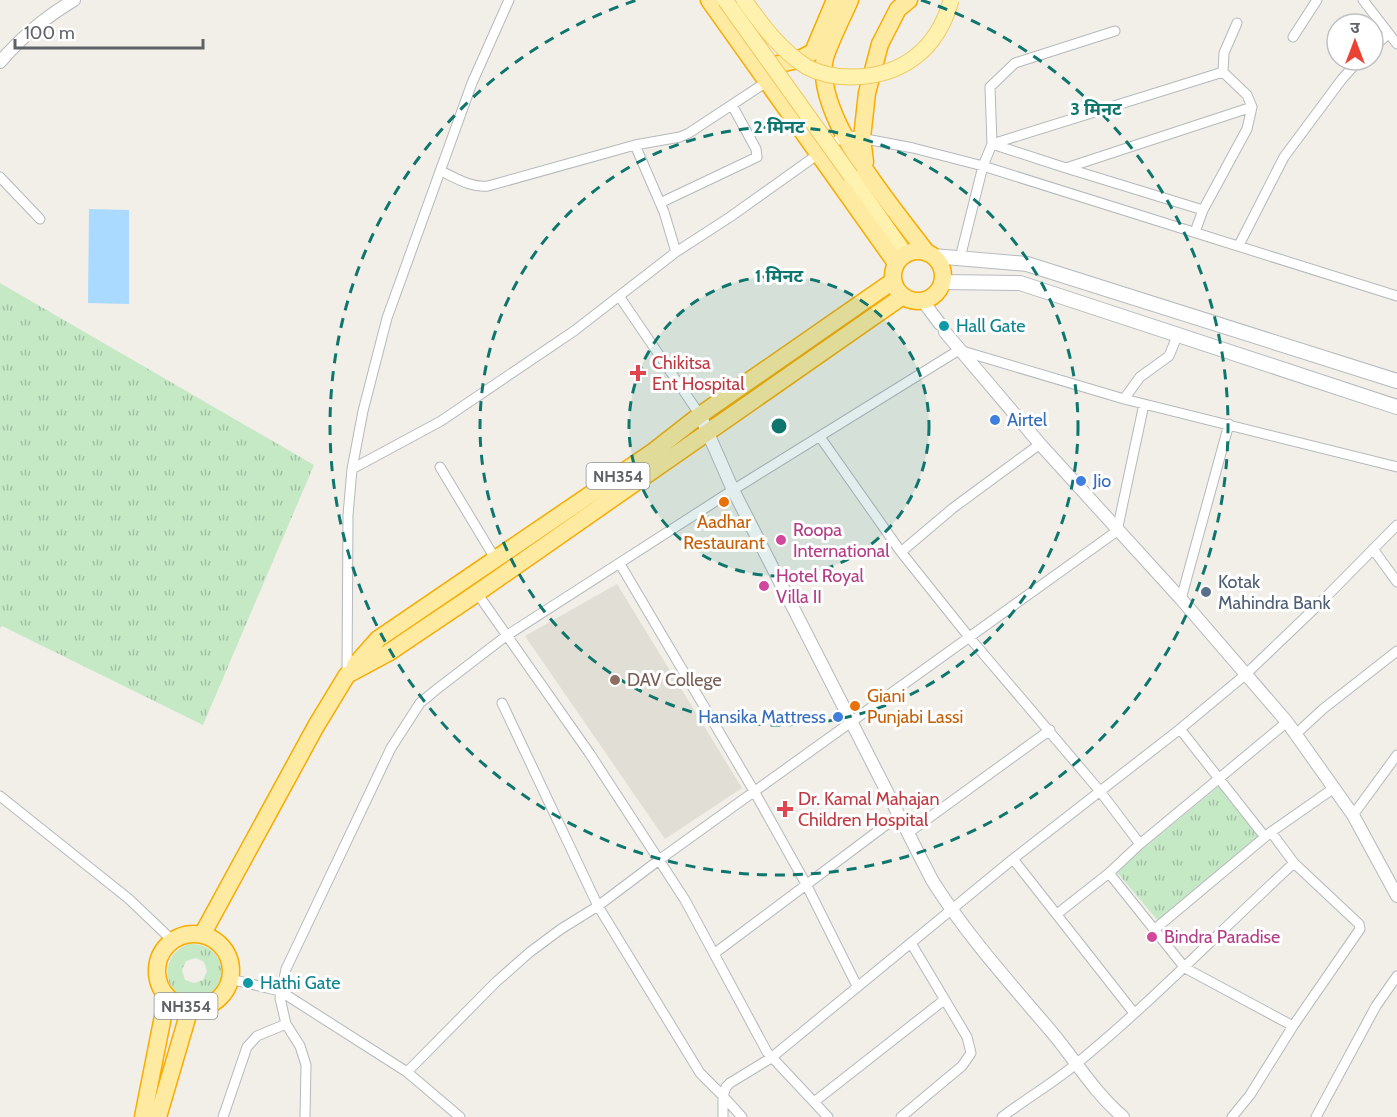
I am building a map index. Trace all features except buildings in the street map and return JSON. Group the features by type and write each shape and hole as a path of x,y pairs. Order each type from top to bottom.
{"highway":[{"path":"709,0 819,153 901,259"},
{"path":"764,74 813,52 835,0"},
{"path":"850,0 823,62 829,105 853,137"},
{"path":"909,0 898,9 880,44 853,137 859,174 939,263 942,272 942,282 935,294 922,300 903,296 898,292 893,281 893,272 901,259 920,251 930,254"},
{"name":"NH354","path":"173,941 158,961 157,974 160,986 177,1004 190,1008 211,1004 220,997 230,979 229,960 225,951 211,939 202,935 316,726 347,675 378,639 654,451 700,415 893,281"},
{"name":"NH354","path":"347,675 388,653 477,593 903,296"},
{"path":"173,941 182,936 202,935"},
{"name":"NH354","path":"143,1117 167,996"},
{"name":"NH354","path":"158,1117 190,1008"}],"main road":[{"path":"725,0 859,174 901,259"},
{"path":"744,0 779,45 808,68 842,77 866,77 888,73 907,64 922,51 938,34 951,0"},
{"path":"930,254 1027,264 1397,381"},
{"path":"942,282 1020,283 1397,407"}],"street":[{"path":"0,62 25,34 74,0"},
{"path":"347,675 348,525 352,469 363,411 387,318 472,83 509,0"},
{"path":"1293,37 1317,0"},
{"path":"1363,0 1397,44"},
{"path":"1195,232 1203,210 1247,129 1252,107 1247,95 1223,72 1224,53 1237,22"},
{"path":"960,258 983,166 992,144 990,87 1015,63 1115,31"},
{"path":"1385,37 1388,34"},
{"path":"992,144 1223,72"},
{"path":"1239,245 1284,157 1348,72"},
{"path":"441,171 465,183 488,186 635,146 680,137 732,105 764,74"},
{"path":"660,203 757,157 756,149 732,105"},
{"path":"1066,168 1252,107"},
{"path":"352,469 441,421 574,331 676,252 730,217 819,153 853,137 913,147 983,166 1397,296"},
{"path":"992,144 1203,210"},
{"path":"635,146 660,203 676,252"},
{"path":"0,177 40,219"},
{"path":"619,296 700,415 733,490 898,816 951,911 1069,1053 1092,1085 1123,1117"},
{"path":"922,300 959,350 1040,444 1181,599 1287,722 1353,815 1397,896"},
{"path":"1124,399 1140,377 1169,356 1178,334"},
{"path":"306,1117 306,1065 300,1046 286,1024 280,991 286,969 391,748 420,704 507,636 733,490 959,350 1124,399 1397,468"},
{"path":"407,1072 495,982 530,952 598,906 754,791 1118,531 1144,404"},
{"path":"1181,599 1229,424"},
{"path":"820,437 901,552 969,637 1050,730 1140,844"},
{"path":"901,552 953,508 1040,444"},
{"path":"440,467 496,560"},
{"path":"723,1117 723,1096 730,1083 771,1058 1013,859 1180,729 1245,675 1397,525"},
{"path":"1373,549 1397,582"},
{"path":"620,564 754,791 806,884 857,986"},
{"path":"477,593 590,754 659,860 715,953 771,1058 828,1117"},
{"path":"1296,734 1323,709 1397,651"},
{"path":"502,703 598,906 700,1073 742,1117"},
{"path":"1057,914 1109,873 1140,844 1287,722"},
{"path":"1180,729 1219,780 1268,835 1294,863 1359,924 1360,929 1293,1026 1250,1095 1232,1117"},
{"path":"908,833 1050,730"},
{"path":"1353,815 1397,755"},
{"path":"1155,929 1268,835 1334,788"},
{"path":"0,796 129,899 173,941"},
{"path":"715,953 898,816"},
{"path":"1013,859 1134,1013"},
{"path":"1002,1117 1076,1065 1185,968 1235,917 1294,863"},
{"path":"1109,873 1185,968 1293,1026"},
{"path":"900,1117 962,1066 971,1053 967,1037 911,943"},
{"path":"1316,1117 1376,1006 1397,976"},
{"path":"230,979 280,991 407,1072 460,1117"},
{"path":"814,1102 944,1000"},
{"path":"223,1117 247,1047 258,1036 286,1024"},
{"path":"444,1117 452,1109"}],"shaded area":[{"name":"DAV College","path":"617,584 742,788 665,839 525,636"}],"green space":[{"path":"0,283 314,465 203,725 2,626 0,628"},
{"path":"1219,786 1262,837 1159,922 1116,871"},
{"path":"189,944 202,946 212,951 219,959 222,969 221,979 217,988 209,995 197,998 186,997 177,993 171,986 168,967 178,950","holes":["196,958 204,962 207,971 203,980 194,983 185,980 182,970 186,961"]}],"water":[{"path":"89,209 129,210 129,304 88,303"}],"place":[{"name":"Hall Gate","path":"944,326"},
{"name":"Chikitsa Ent Hospital","path":"638,373"},
{"name":"Airtel","path":"995,420"},
{"name":"Jio","path":"1081,481"},
{"name":"Aadhar Restaurant","path":"724,502"},
{"name":"Roopa International","path":"781,540"},
{"name":"Hotel Royal Villa II","path":"764,586"},
{"name":"Kotak Mahindra Bank","path":"1206,592"},
{"name":"DAV College","path":"615,680"},
{"name":"Giani Punjabi Lassi","path":"855,706"},
{"name":"Hansika Mattress","path":"838,717"},
{"name":"Dr. Kamal Mahajan Children Hospital","path":"785,809"},
{"name":"Bindra Paradise","path":"1152,937"},
{"name":"Hathi Gate","path":"248,983"}]}
